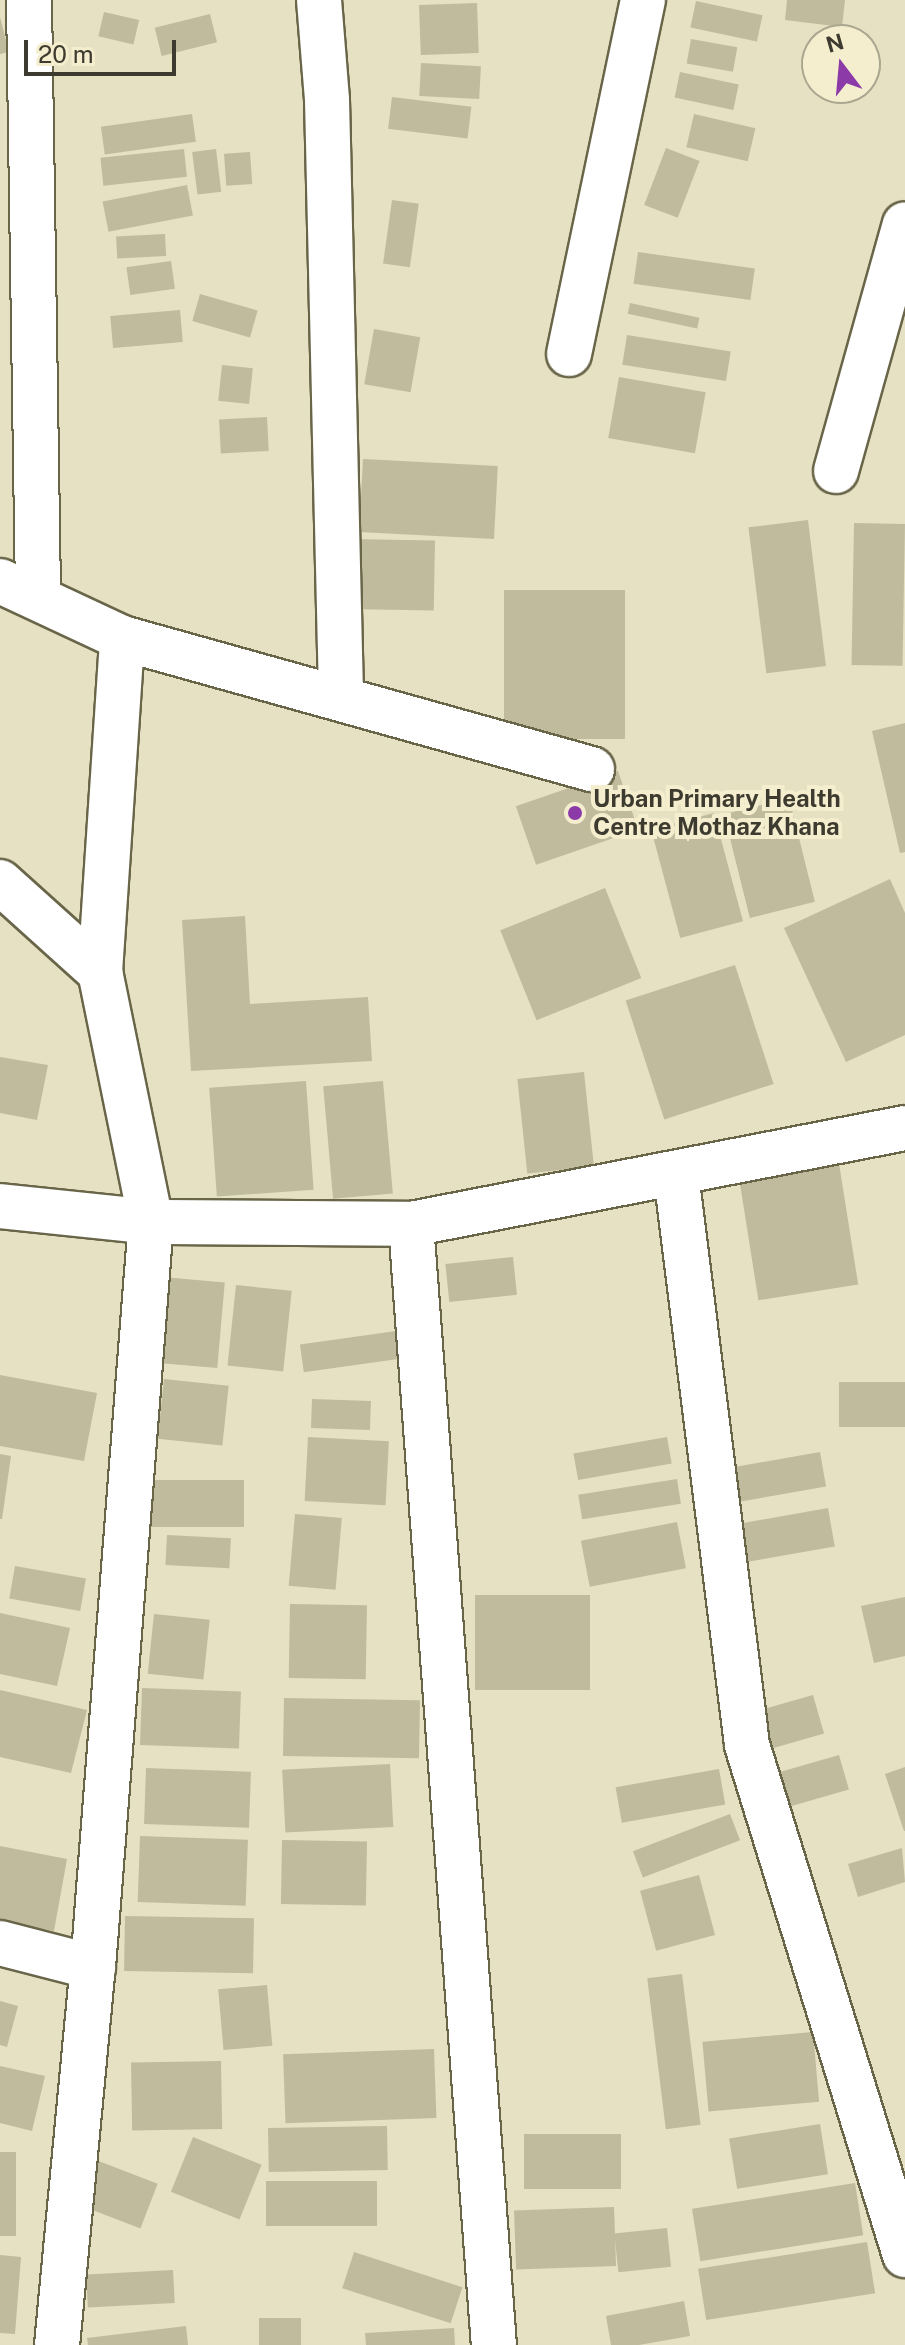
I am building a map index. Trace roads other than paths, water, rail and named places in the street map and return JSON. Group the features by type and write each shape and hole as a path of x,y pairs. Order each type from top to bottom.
{"street":[{"path":"29,0 19,589 122,638 341,696 592,769"},
{"path":"319,0 327,100 341,696"},
{"path":"569,354 643,0"},
{"path":"836,471 905,224"},
{"path":"57,2345 93,1967 151,1222 100,972 122,638"},
{"path":"0,882 100,972"},
{"path":"0,1206 151,1222 411,1224 905,1128"},
{"path":"676,1174 747,1745 905,2255"},
{"path":"411,1224 494,2345"},
{"path":"0,1943 93,1967"}],"place":[{"name":"Urban Primary Health Centre Mothaz Khana","path":"575,813"}]}
